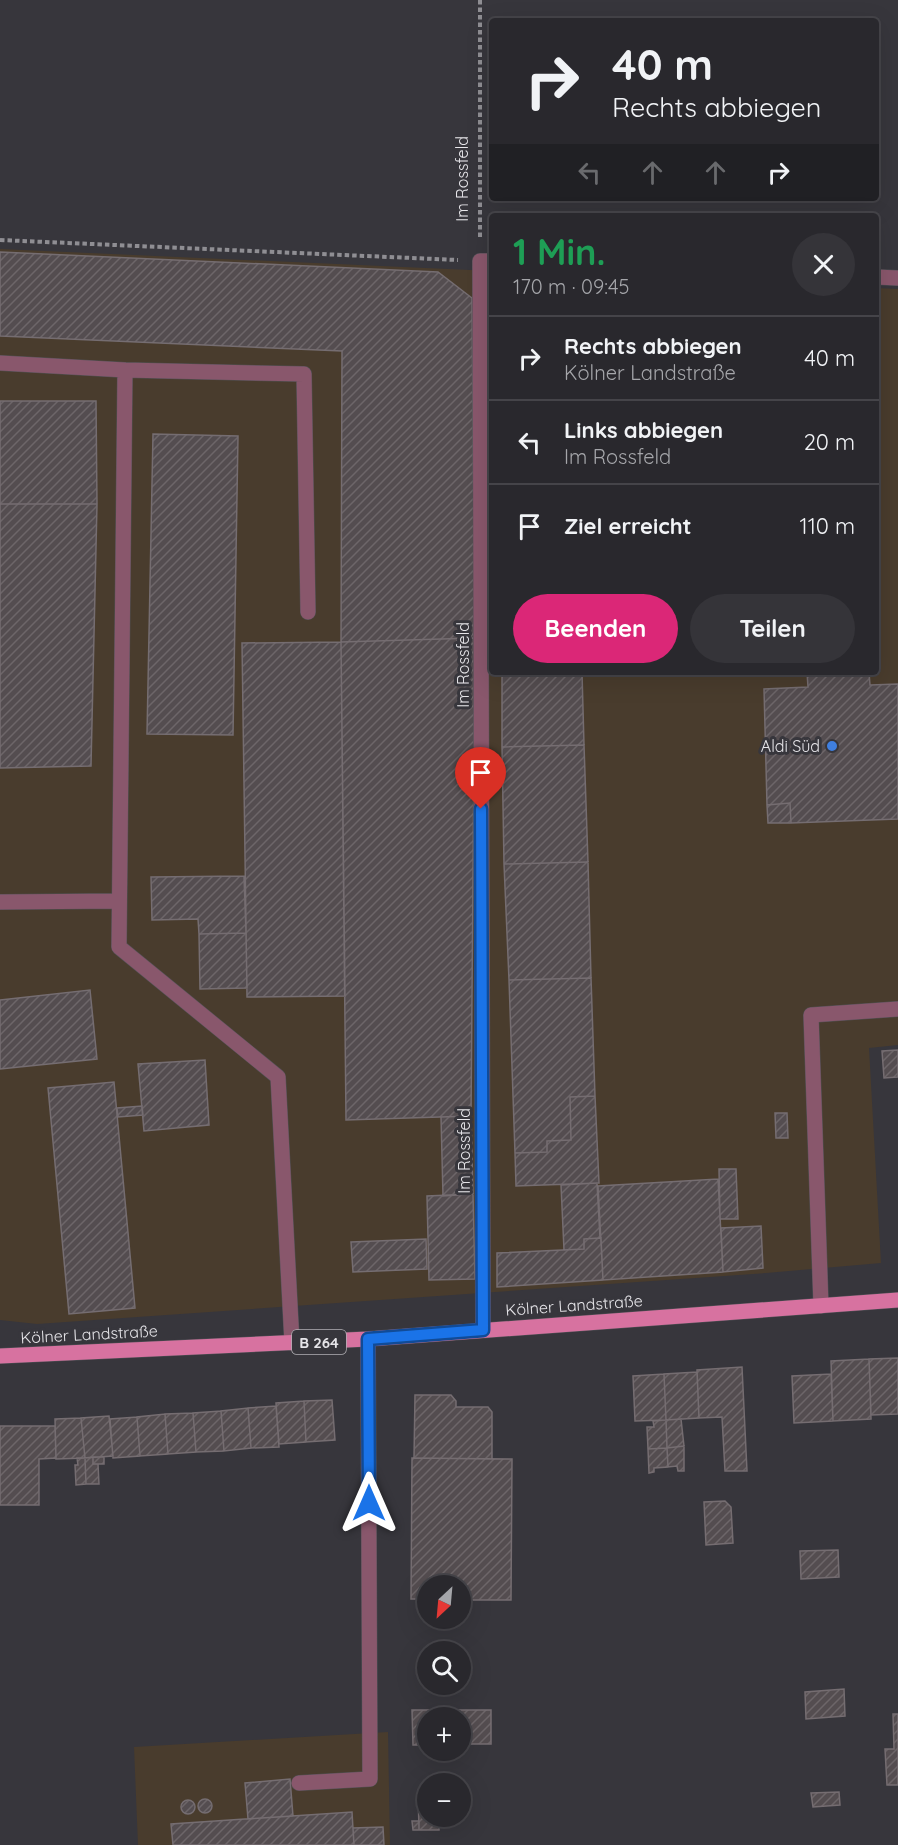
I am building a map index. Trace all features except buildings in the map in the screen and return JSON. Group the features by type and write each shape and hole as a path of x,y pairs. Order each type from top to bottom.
{"main road":[{"name":"Kölner Landstraße","path":"0,1356 368,1339 898,1300"}],"street":[{"name":"Im Rossfeld","path":"483,1330 486,261"},
{"path":"879,277 898,278"},
{"path":"0,363 125,370 304,374 308,612"},
{"path":"125,370 119,947 278,1077 292,1343"},
{"path":"0,902 120,901"},
{"path":"821,1305 810,1016 898,1009"},
{"path":"299,1783 370,1779 368,1339"}],"path":[{"name":"Im Rossfeld","path":"480,0 486,261"},
{"path":"0,240 486,261"}],"shaded area":[{"path":"0,249 489,271 489,675 879,675 879,288 898,289 898,1045 869,1048 881,1263 37,1324 0,1320"},
{"path":"388,1732 390,1845 138,1845 134,1747"}],"place":[{"name":"Aldi Süd","path":"832,746"}],"route":[{"path":"369,1503 368,1339 483,1330 481,809"}]}
